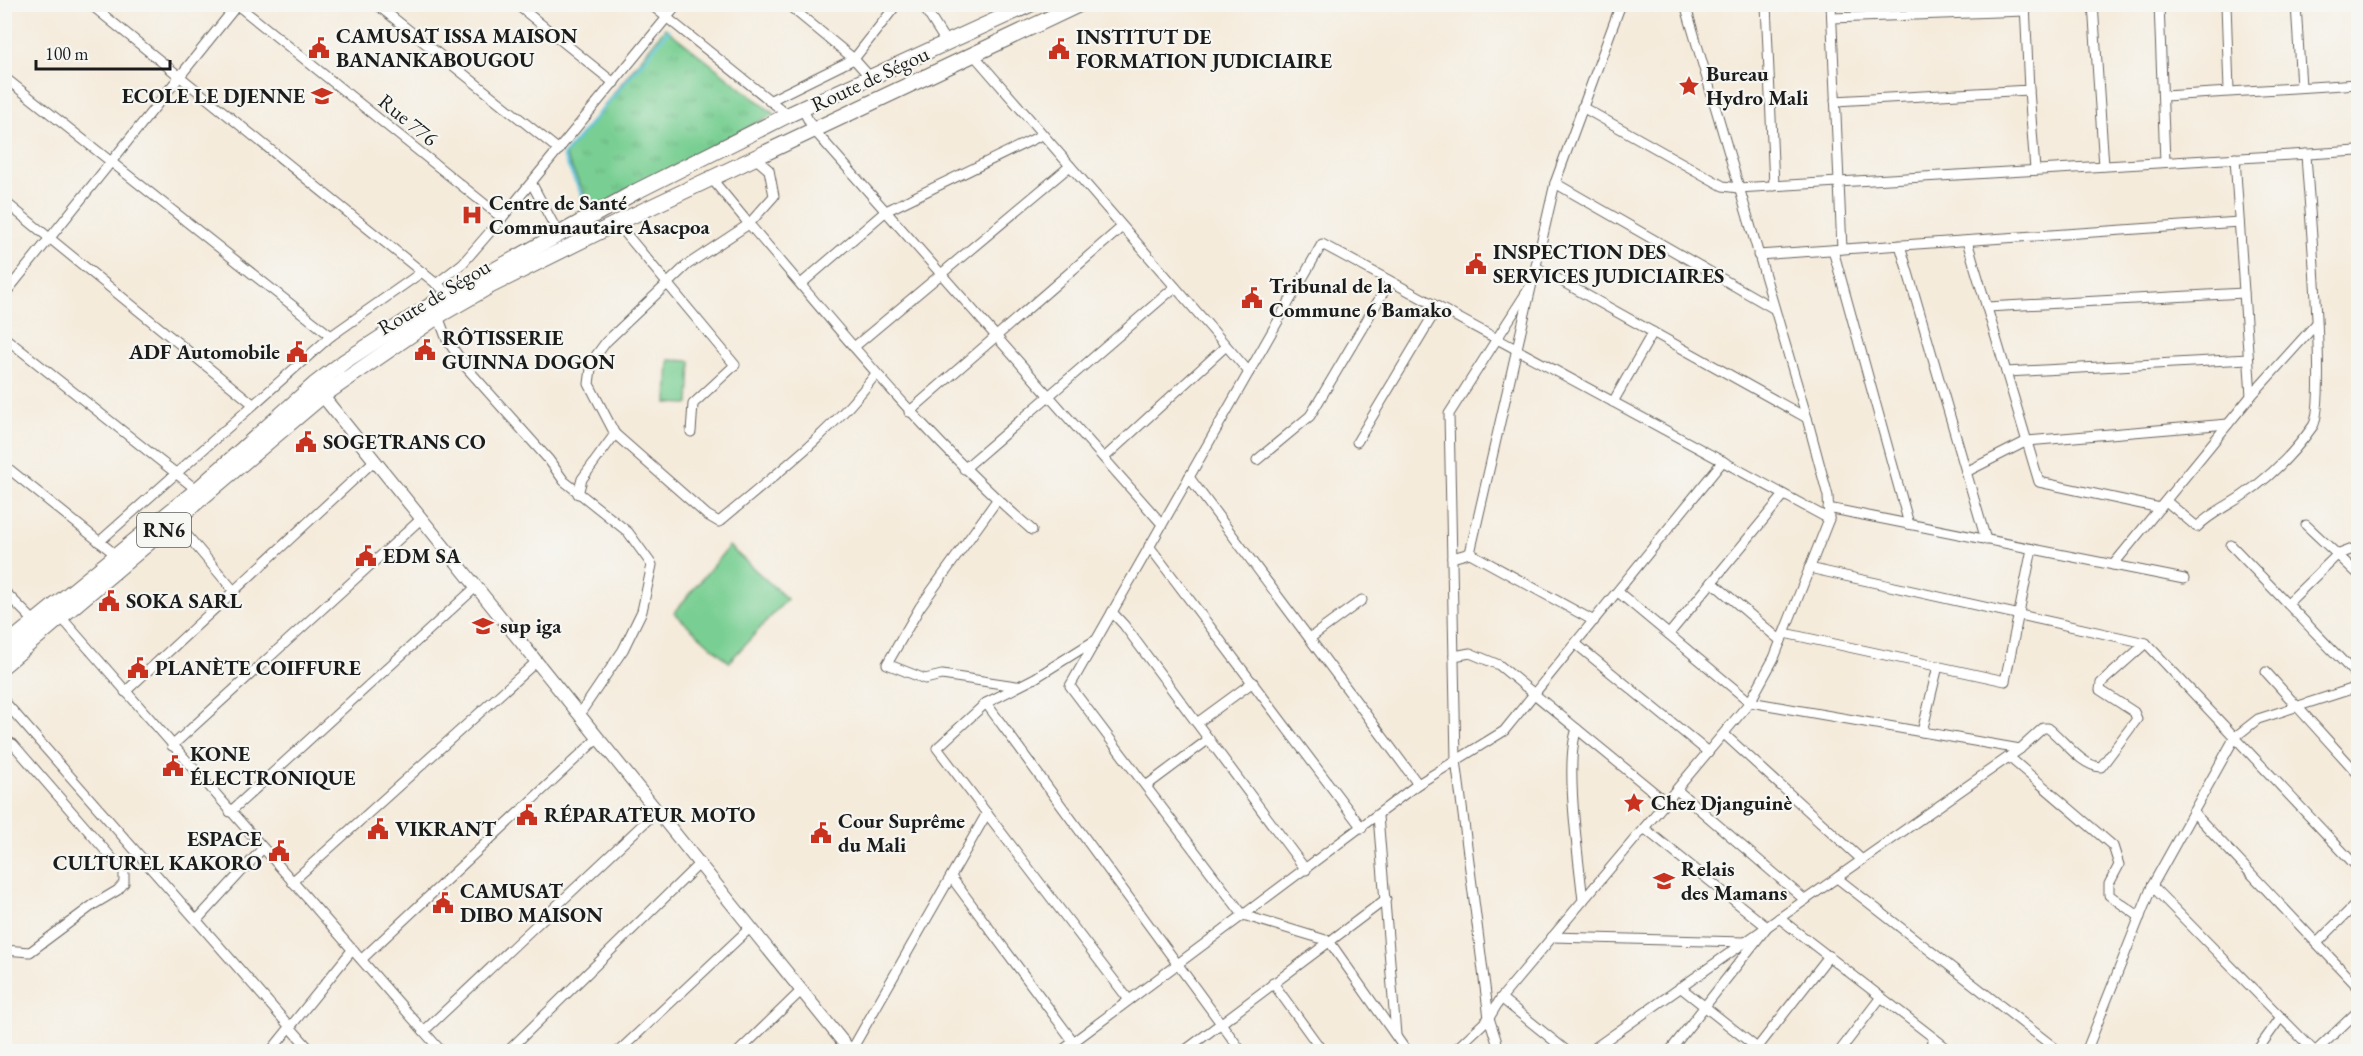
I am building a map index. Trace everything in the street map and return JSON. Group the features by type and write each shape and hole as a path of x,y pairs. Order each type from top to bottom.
{"highway":[{"name":"Route de Ségou","path":"4,665 175,521 318,390 345,361 449,294 558,233 795,112 1031,4"},
{"name":"Route de Ségou","path":"4,647 36,624 116,555 318,390 438,316 490,286 617,223 1080,4"}],"street":[{"path":"90,4 449,294"},
{"path":"376,4 559,150"},
{"path":"516,4 614,83"},
{"path":"650,4 769,101 795,112 813,129 1162,524"},
{"path":"436,284 463,263 502,219 678,4"},
{"path":"787,4 854,59 870,77"},
{"path":"769,101 854,59 897,4"},
{"path":"922,4 946,42"},
{"path":"1470,553 1556,183 1621,4"},
{"path":"1453,1052 1489,1018 1501,998 1750,702 1783,637 1829,519 1827,496 1807,418 1773,309 1685,4"},
{"path":"1766,4 1774,186"},
{"path":"1831,4 1839,182 1838,250 1909,524"},
{"path":"2093,4 2104,166"},
{"path":"2159,4 2165,162"},
{"path":"2226,4 2229,90"},
{"path":"2296,4 2301,87"},
{"path":"4,295 237,5"},
{"name":"Rue 776","path":"237,5 502,219"},
{"path":"1832,18 2025,8 2035,170"},
{"path":"973,54 1249,372"},
{"path":"4,76 331,336"},
{"path":"2164,96 2229,90 2358,84"},
{"path":"1836,101 2029,90"},
{"path":"1582,107 1723,186 1738,188 2358,151"},
{"path":"801,284 886,211 1042,135"},
{"path":"1967,241 2039,482 2163,504 2197,527 2208,516 2240,498 2271,474 2314,424 2319,375 2306,154"},
{"path":"755,158 769,170 774,196 749,224 687,265 606,342 592,361 590,384 615,434 707,515 719,522 809,446 863,392 875,375"},
{"path":"2235,158 2251,396"},
{"path":"854,347 1070,166"},
{"path":"711,178 875,375 964,469 1032,530"},
{"path":"1556,183 1773,309"},
{"path":"532,184 558,233"},
{"path":"4,201 253,405"},
{"path":"1758,255 2239,222"},
{"path":"617,223 735,365 693,404 691,432"},
{"path":"909,412 1122,226"},
{"path":"1407,1052 1329,941 1243,915 1070,686 1322,244 1829,519"},
{"path":"1899,246 1986,540"},
{"path":"1536,267 1807,418"},
{"path":"99,542 331,336 422,272"},
{"path":"1257,460 1310,416 1390,281"},
{"path":"964,469 1175,287"},
{"path":"1500,1052 1489,1018 1456,760 1449,414 1530,287"},
{"path":"1986,307 2244,293"},
{"path":"1357,442 1438,307"},
{"path":"438,316 447,340 466,367 549,460 564,482 628,532 651,565 642,611 623,650 579,715"},
{"path":"2113,565 2251,396 2316,324"},
{"path":"1612,402 1653,332"},
{"path":"4,337 197,490"},
{"path":"1104,458 1226,346"},
{"path":"2006,372 2248,359"},
{"path":"318,390 851,1051 987,813"},
{"path":"1966,472 2027,441 2228,424"},
{"path":"578,494 582,479 615,434"},
{"path":"125,693 375,460"},
{"path":"951,877 1068,1047 1418,784 1504,731 1723,461"},
{"path":"4,465 116,555"},
{"path":"1189,477 1418,784"},
{"path":"1669,634 1784,495"},
{"path":"997,500 920,607 887,664 926,680 942,675 1017,686"},
{"path":"1828,508 2184,579"},
{"path":"172,746 422,518"},
{"path":"175,521 234,591"},
{"path":"2306,525 2358,574"},
{"path":"2232,545 2358,677"},
{"path":"1149,546 1362,828"},
{"path":"2288,603 2337,555 2358,548"},
{"path":"1712,582 1783,637 2005,681 2032,549"},
{"path":"1452,558 1470,553 1594,621"},
{"path":"1809,568 2146,643 2358,868"},
{"path":"230,812 476,587"},
{"path":"4,591 36,624"},
{"path":"1618,592 1750,702 2020,749"},
{"path":"1310,638 1362,600"},
{"path":"1112,612 1306,870"},
{"path":"60,616 230,812 354,949 441,1052"},
{"path":"1096,639 1035,678 986,704 936,748 1129,1000"},
{"path":"1589,1052 2009,757 2043,728 2048,728 2086,761 2101,767 2138,719 2134,712 2100,690 2101,683 2146,643"},
{"path":"1575,644 1708,752"},
{"path":"1454,656 1470,653 1488,658 1666,802"},
{"path":"292,882 536,662"},
{"path":"1922,732 1938,666"},
{"path":"2266,672 2358,774"},
{"path":"1197,723 1252,682"},
{"path":"2086,1052 2152,886 2235,737 2258,720 2358,687"},
{"path":"4,701 312,1052"},
{"path":"986,704 1242,1052"},
{"path":"1577,729 1572,742 1573,782 1583,901"},
{"path":"1724,734 1862,860"},
{"path":"362,959 598,738"},
{"path":"1146,786 1209,739"},
{"path":"4,740 13,744 124,872 124,883 118,890 93,905 30,952 4,951"},
{"path":"2009,757 2113,846 2119,865 2109,884 2109,896 2140,918"},
{"path":"1677,790 1804,900"},
{"path":"424,1031 657,810"},
{"path":"2193,812 2358,987"},
{"path":"1378,816 1396,1037"},
{"path":"1644,828 1767,927"},
{"path":"197,920 263,849"},
{"path":"507,1052 700,863"},
{"path":"1837,878 2060,1052"},
{"path":"2152,886 2315,1052 2358,1011"},
{"path":"1183,1052 1386,899"},
{"path":"2317,943 2358,902"},
{"path":"1779,918 1952,1052"},
{"path":"618,1052 751,927"},
{"path":"1669,1052 1767,927"},
{"path":"1552,937 1744,942"},
{"path":"270,1052 354,949"},
{"path":"1680,987 1758,1050 1829,956"},
{"path":"1273,983 1323,1052"},
{"path":"738,1052 802,990"},
{"path":"1839,1052 1881,997"},
{"path":"1501,998 1568,1052"},
{"path":"2256,1052 2281,1017"},
{"path":"1925,1052 1935,1039"}],"green space":[{"path":"665,28 774,114 593,210 565,155"},
{"path":"669,360 691,361 689,404 667,403"},
{"path":"729,546 787,599 729,662 674,613"}],"waterway":[{"path":"662,4 667,8"},
{"path":"590,211 563,156 669,30"}],"place":[{"name":"CAMUSAT ISSA MAISON BANANKABOUGOU","path":"319,48"},
{"name":"INSTITUT DE FORMATION JUDICIAIRE","path":"1059,49"},
{"name":"Bureau Hydro Mali","path":"1689,86"},
{"name":"ECOLE LE DJENNE","path":"322,96"},
{"name":"Centre de Santé Communautaire Asacpoa","path":"472,215"},
{"name":"INSPECTION DES SERVICES JUDICIAIRES","path":"1476,264"},
{"name":"Tribunal de la Commune 6 Bamako","path":"1252,298"},
{"name":"RÔTISSERIE GUINNA DOGON","path":"425,350"},
{"name":"ADF Automobile","path":"297,352"},
{"name":"SOGETRANS CO","path":"306,442"},
{"name":"EDM SA","path":"366,556"},
{"name":"SOKA SARL","path":"109,601"},
{"name":"sup iga","path":"483,626"},
{"name":"PLANÈTE COIFFURE","path":"138,668"},
{"name":"KONE ÉLECTRONIQUE","path":"173,766"},
{"name":"Chez Djanguinè","path":"1634,803"},
{"name":"RÉPARATEUR MOTO","path":"527,815"},
{"name":"VIKRANT","path":"378,829"},
{"name":"Cour Suprême du Mali","path":"821,833"},
{"name":"ESPACE CULTUREL KAKORO","path":"279,851"},
{"name":"Relais des Mamans","path":"1664,881"},
{"name":"CAMUSAT DIBO MAISON","path":"443,903"}]}
